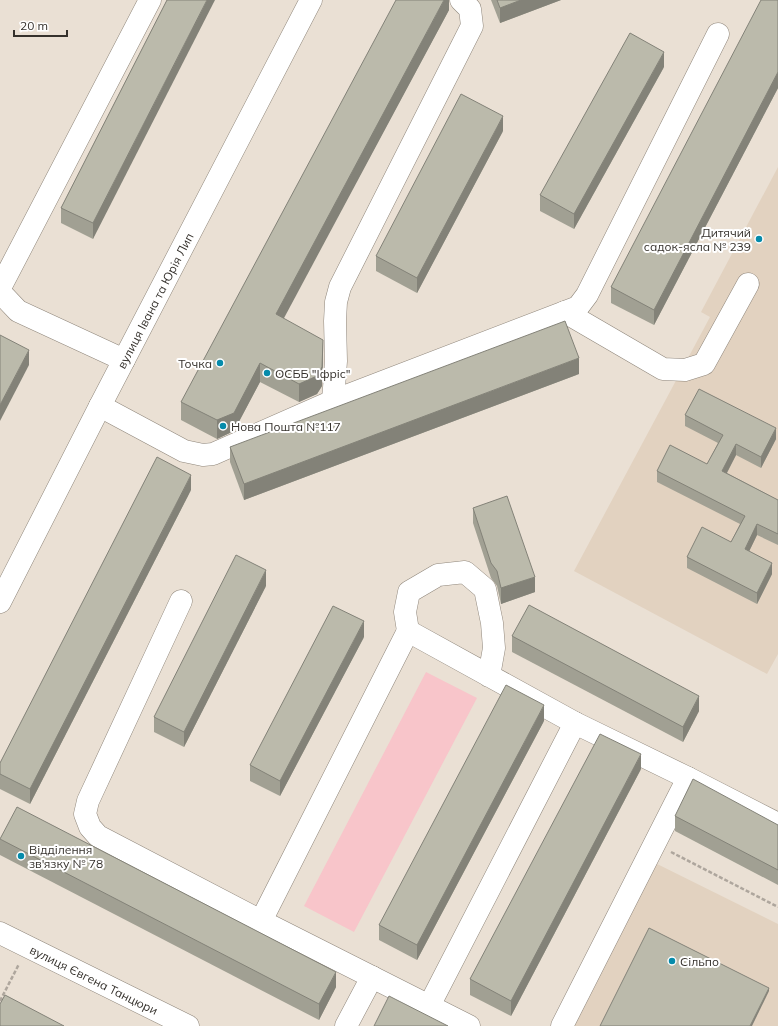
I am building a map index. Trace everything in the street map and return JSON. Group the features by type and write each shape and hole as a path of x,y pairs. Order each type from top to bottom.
{"street":[{"path":"0,288 150,0"},
{"name":"вулиця Івана та Юрія Лип","path":"0,602 311,0"},
{"path":"333,401 336,361 336,302 340,287 472,26 470,9 460,0"},
{"path":"100,406 184,451 203,455 213,454 333,401 578,307 587,295 718,34"},
{"path":"565,312 663,369 685,370 704,364 748,284"},
{"path":"0,292 18,311 124,360"},
{"path":"261,921 408,631 405,612 409,592 438,575 465,572 484,589 492,623 494,648 489,676"},
{"path":"181,601 88,801 85,814 90,827 98,836 261,921 469,1026"},
{"path":"408,631 575,723 778,824"},
{"path":"429,1006 575,723"},
{"path":"562,1026 688,778"},
{"name":"вулиця Євгена Танцюри","path":"0,933 188,1026"},
{"path":"346,1026 372,977"}],"path":[{"path":"655,844 778,907"},
{"path":"0,1001 28,947"}],"shaded area":[{"path":"778,167 778,654 767,674 574,571 710,317 701,312"},
{"path":"426,672 477,698 354,932 304,906"},
{"path":"641,856 778,924 778,1026 556,1026"}],"building":[{"path":"167,0 207,0 93,223 61,208"},
{"path":"396,0 444,0 276,314 323,340 322,367 317,376 299,384 260,363 234,413 217,420 181,402"},
{"path":"497,0 521,0 500,8"},
{"path":"761,0 778,0 778,72 654,310 611,287"},
{"path":"630,33 664,52 574,214 540,195"},
{"path":"461,94 503,116 417,278 376,256"},
{"path":"565,321 579,358 244,484 230,447"},
{"path":"0,335 29,350 0,405"},
{"path":"699,389 776,428 761,457 736,444 722,471 778,500 778,534 757,524 745,549 772,563 757,593 687,557 702,527 731,542 745,516 657,471 670,445 707,464 723,435 685,415"},
{"path":"157,457 191,475 30,789 0,774 0,763"},
{"path":"507,496 535,577 501,588 497,571 491,563 473,508"},
{"path":"236,555 266,570 184,732 154,717"},
{"path":"529,605 699,696 683,727 512,636"},
{"path":"333,606 364,621 280,781 250,765"},
{"path":"506,685 544,705 417,945 379,925"},
{"path":"600,734 641,754 511,1001 470,979"},
{"path":"693,779 778,825 778,870 675,816"},
{"path":"17,807 336,972 319,1004 0,839"},
{"name":"Сільпо","path":"649,928 769,988 750,1026 600,1026"},
{"path":"5,995 64,1026 0,1026 0,1004"},
{"path":"389,996 448,1026 374,1026"}],"place":[{"name":"Дитячий садок-ясла № 239","path":"759,239"},
{"name":"Точка","path":"220,363"},
{"name":"ОСББ \"Іфріс\"","path":"267,373"},
{"name":"Нова Пошта №117","path":"223,426"},
{"name":"Відділення зв'язку № 78","path":"21,856"},
{"name":"Сільпо","path":"672,961"}]}
